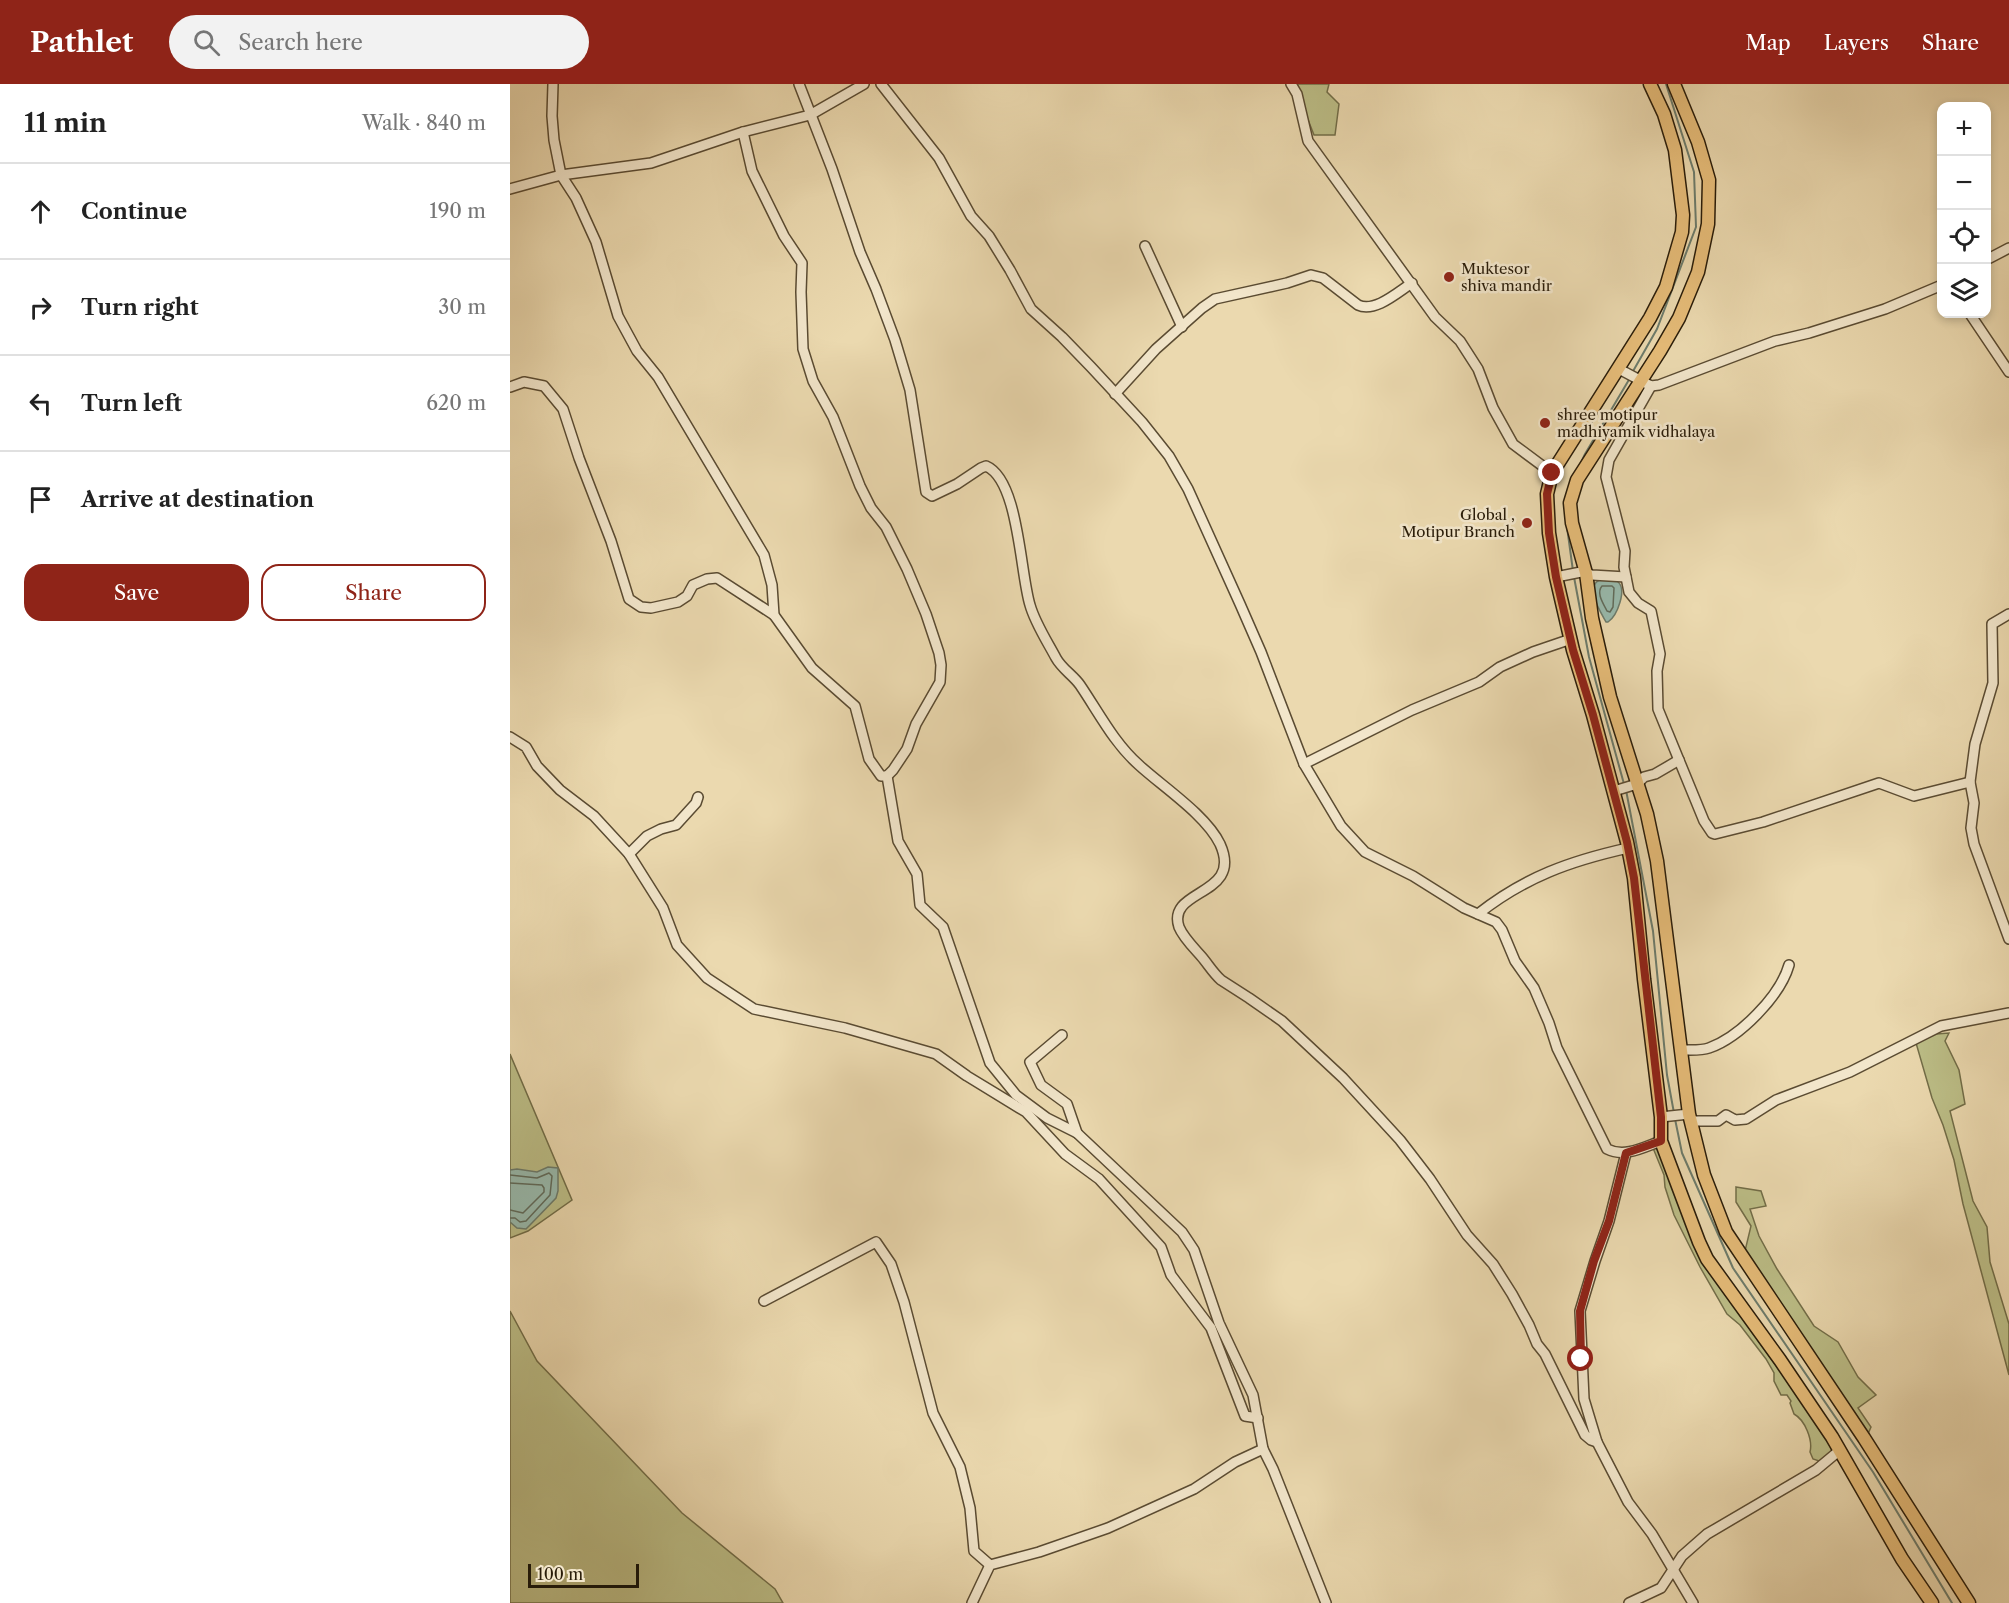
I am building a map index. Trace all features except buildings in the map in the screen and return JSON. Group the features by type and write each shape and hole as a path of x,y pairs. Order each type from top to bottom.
{"main road":[{"path":"1650,84 1664,114 1675,150 1683,214 1682,232 1666,286 1623,371 1602,393 1552,473 1547,494 1549,533 1561,576 1571,639 1628,848 1637,902 1661,1117 1661,1141 1707,1259 1780,1360 1840,1450 1902,1559 1932,1603"},
{"path":"1674,84 1698,142 1709,180 1708,224 1698,272 1678,318 1642,382 1577,480 1570,503 1572,523 1610,697 1647,814 1657,861 1690,1117 1704,1175 1726,1232 1864,1438 1969,1603"}],"street":[{"path":"553,84 554,140 561,175 576,198 596,242 618,316 638,351 658,377 764,555 772,585 774,615"},
{"path":"799,84 832,169 860,252 895,340 910,390 926,492 929,496 942,493 986,466 998,476 1009,495 1015,517 1023,580 1031,608 1057,660 1079,684 1114,737 1130,756 1186,804 1219,842 1224,858 1223,874 1217,882 1189,899 1182,906 1178,918 1179,927 1213,973 1290,1028 1306,1046 1343,1078 1410,1152 1467,1235 1493,1264 1529,1325 1586,1435 1597,1442"},
{"path":"510,189 561,175 651,163 742,132 810,115 864,84"},
{"path":"881,84 939,158 971,216 989,236 1000,253 1031,309 1062,337 1142,422 1169,456 1188,489 1261,652 1304,764 1341,826 1365,852 1413,876 1464,908 1496,922 1502,930 1515,961 1534,988 1550,1023 1557,1048 1607,1149 1616,1153 1626,1153 1661,1141"},
{"path":"1291,84 1297,94 1308,141 1435,316 1460,341 1478,369 1492,408 1513,444 1552,473"},
{"path":"510,387 525,382 544,386 563,409 629,598 641,607 651,608 678,602 687,596 693,585 717,578 774,615 812,668 855,706 869,759 880,776 887,776 894,770 907,749 916,724 940,682 939,653 907,569 886,527 871,508 860,486 833,417 813,381 803,349 802,263 784,237 752,171 742,132"},
{"path":"1145,246 1182,327"},
{"path":"1991,257 2009,248"},
{"path":"1115,394 1143,362 1215,299 1287,283 1311,275 1323,278 1364,308 1370,308 1412,283"},
{"path":"1623,371 1642,382 1885,309 1937,287"},
{"path":"1973,318 2009,372"},
{"path":"1642,382 1609,460 1606,477 1625,551 1624,567 1629,592 1638,603 1651,611 1660,654 1658,709 1704,821 1712,833 1763,822 1879,783 1914,796 1970,782"},
{"path":"1561,576 1583,572 1607,577 1626,577"},
{"path":"2009,614 1992,624 1993,683 1976,744 1970,782 1974,803 1971,828 1974,844 2009,939"},
{"path":"1304,764 1412,710 1479,682 1500,667 1533,652 1571,639"},
{"path":"510,737 526,747 537,766 552,782 594,816 629,854 663,908 677,945 707,978 754,1009 844,1028 936,1054 1026,1112 1065,1154 1099,1179 1161,1247 1171,1275 1210,1328 1245,1416 1258,1418"},
{"path":"1614,791 1637,784 1644,777 1655,774 1679,760"},
{"path":"887,776 898,841 917,874 920,905 943,927 990,1063 1016,1095 1047,1118 1077,1132 1182,1232 1194,1250 1219,1323 1253,1395 1263,1449 1326,1603"},
{"path":"629,854 647,837 661,829 676,825 696,803 698,797"},
{"path":"1478,914 1519,886 1549,870 1628,848"},
{"path":"1681,1050 1708,1049 1741,1031 1776,992 1789,965"},
{"path":"1661,1117 1690,1117 1718,1121 1726,1115 1735,1119 1746,1119 1776,1100 1850,1072 1941,1026 2009,1013"},
{"path":"1062,1035 1030,1062 1041,1085 1067,1104 1077,1132"},
{"path":"1626,1153 1609,1221 1594,1261 1580,1311 1584,1399 1597,1442 1628,1502 1652,1534 1693,1603"},
{"path":"764,1301 876,1242 891,1264 904,1302 933,1413 960,1467 970,1508 974,1551 990,1565"},
{"path":"972,1603 990,1565 1039,1552 1108,1528 1194,1489 1235,1462 1263,1449"},
{"path":"1629,1603 1661,1588 1682,1556 1707,1534 1816,1470 1840,1450"}],"green space":[{"path":"1294,84 1329,84 1327,92 1339,104 1335,135 1314,135"},
{"path":"1949,1033 1945,1041 1959,1070 1965,1104 1950,1111 1973,1201 1987,1227 1990,1262 2009,1324 2009,1375 1963,1204 1954,1160 1916,1043 1936,1034"},
{"path":"510,1054 572,1200 528,1231 510,1238"},
{"path":"1662,1147 1691,1237 1718,1283 1832,1445 1831,1455 1822,1462 1813,1459 1807,1431 1802,1421 1794,1414 1787,1395 1781,1395 1774,1381 1774,1373 1766,1359 1740,1325 1727,1314 1700,1267 1674,1215 1665,1187 1664,1175 1653,1148"},
{"path":"1736,1187 1761,1191 1766,1206 1750,1209 1759,1236 1777,1269 1814,1326 1838,1342 1858,1377 1876,1395 1858,1408 1871,1427 1867,1436 1744,1255 1751,1226 1736,1202"},
{"path":"510,1311 537,1361 682,1513 775,1589 783,1603 510,1603"}],"water":[{"path":"1602,579 1617,581 1622,590 1618,608 1608,622 1600,611 1593,592 1596,582"},
{"path":"548,1167 558,1168 556,1198 526,1229 517,1228 510,1222 510,1170 537,1172"}],"waterway":[{"path":"1632,373 1657,329 1696,227 1694,172 1666,84"},
{"path":"1579,467 1630,378"},
{"path":"1567,527 1573,571"},
{"path":"1574,577 1589,657 1624,784"},
{"path":"1626,790 1653,931 1667,1075 1674,1113"},
{"path":"1675,1119 1682,1153 1733,1268 1873,1472 1952,1603"}],"place":[{"name":"Muktesor shiva mandir","path":"1449,277"},
{"name":"shree motipur madhiyamik vidhalaya","path":"1545,423"},
{"name":"Global , Motipur Branch","path":"1527,523"}],"route":[{"path":"1552,473 1547,494 1549,533 1556,577 1573,650 1627,842 1634,878 1661,1117 1661,1141 1626,1153 1609,1221 1594,1261 1580,1311 1581,1359"}]}
